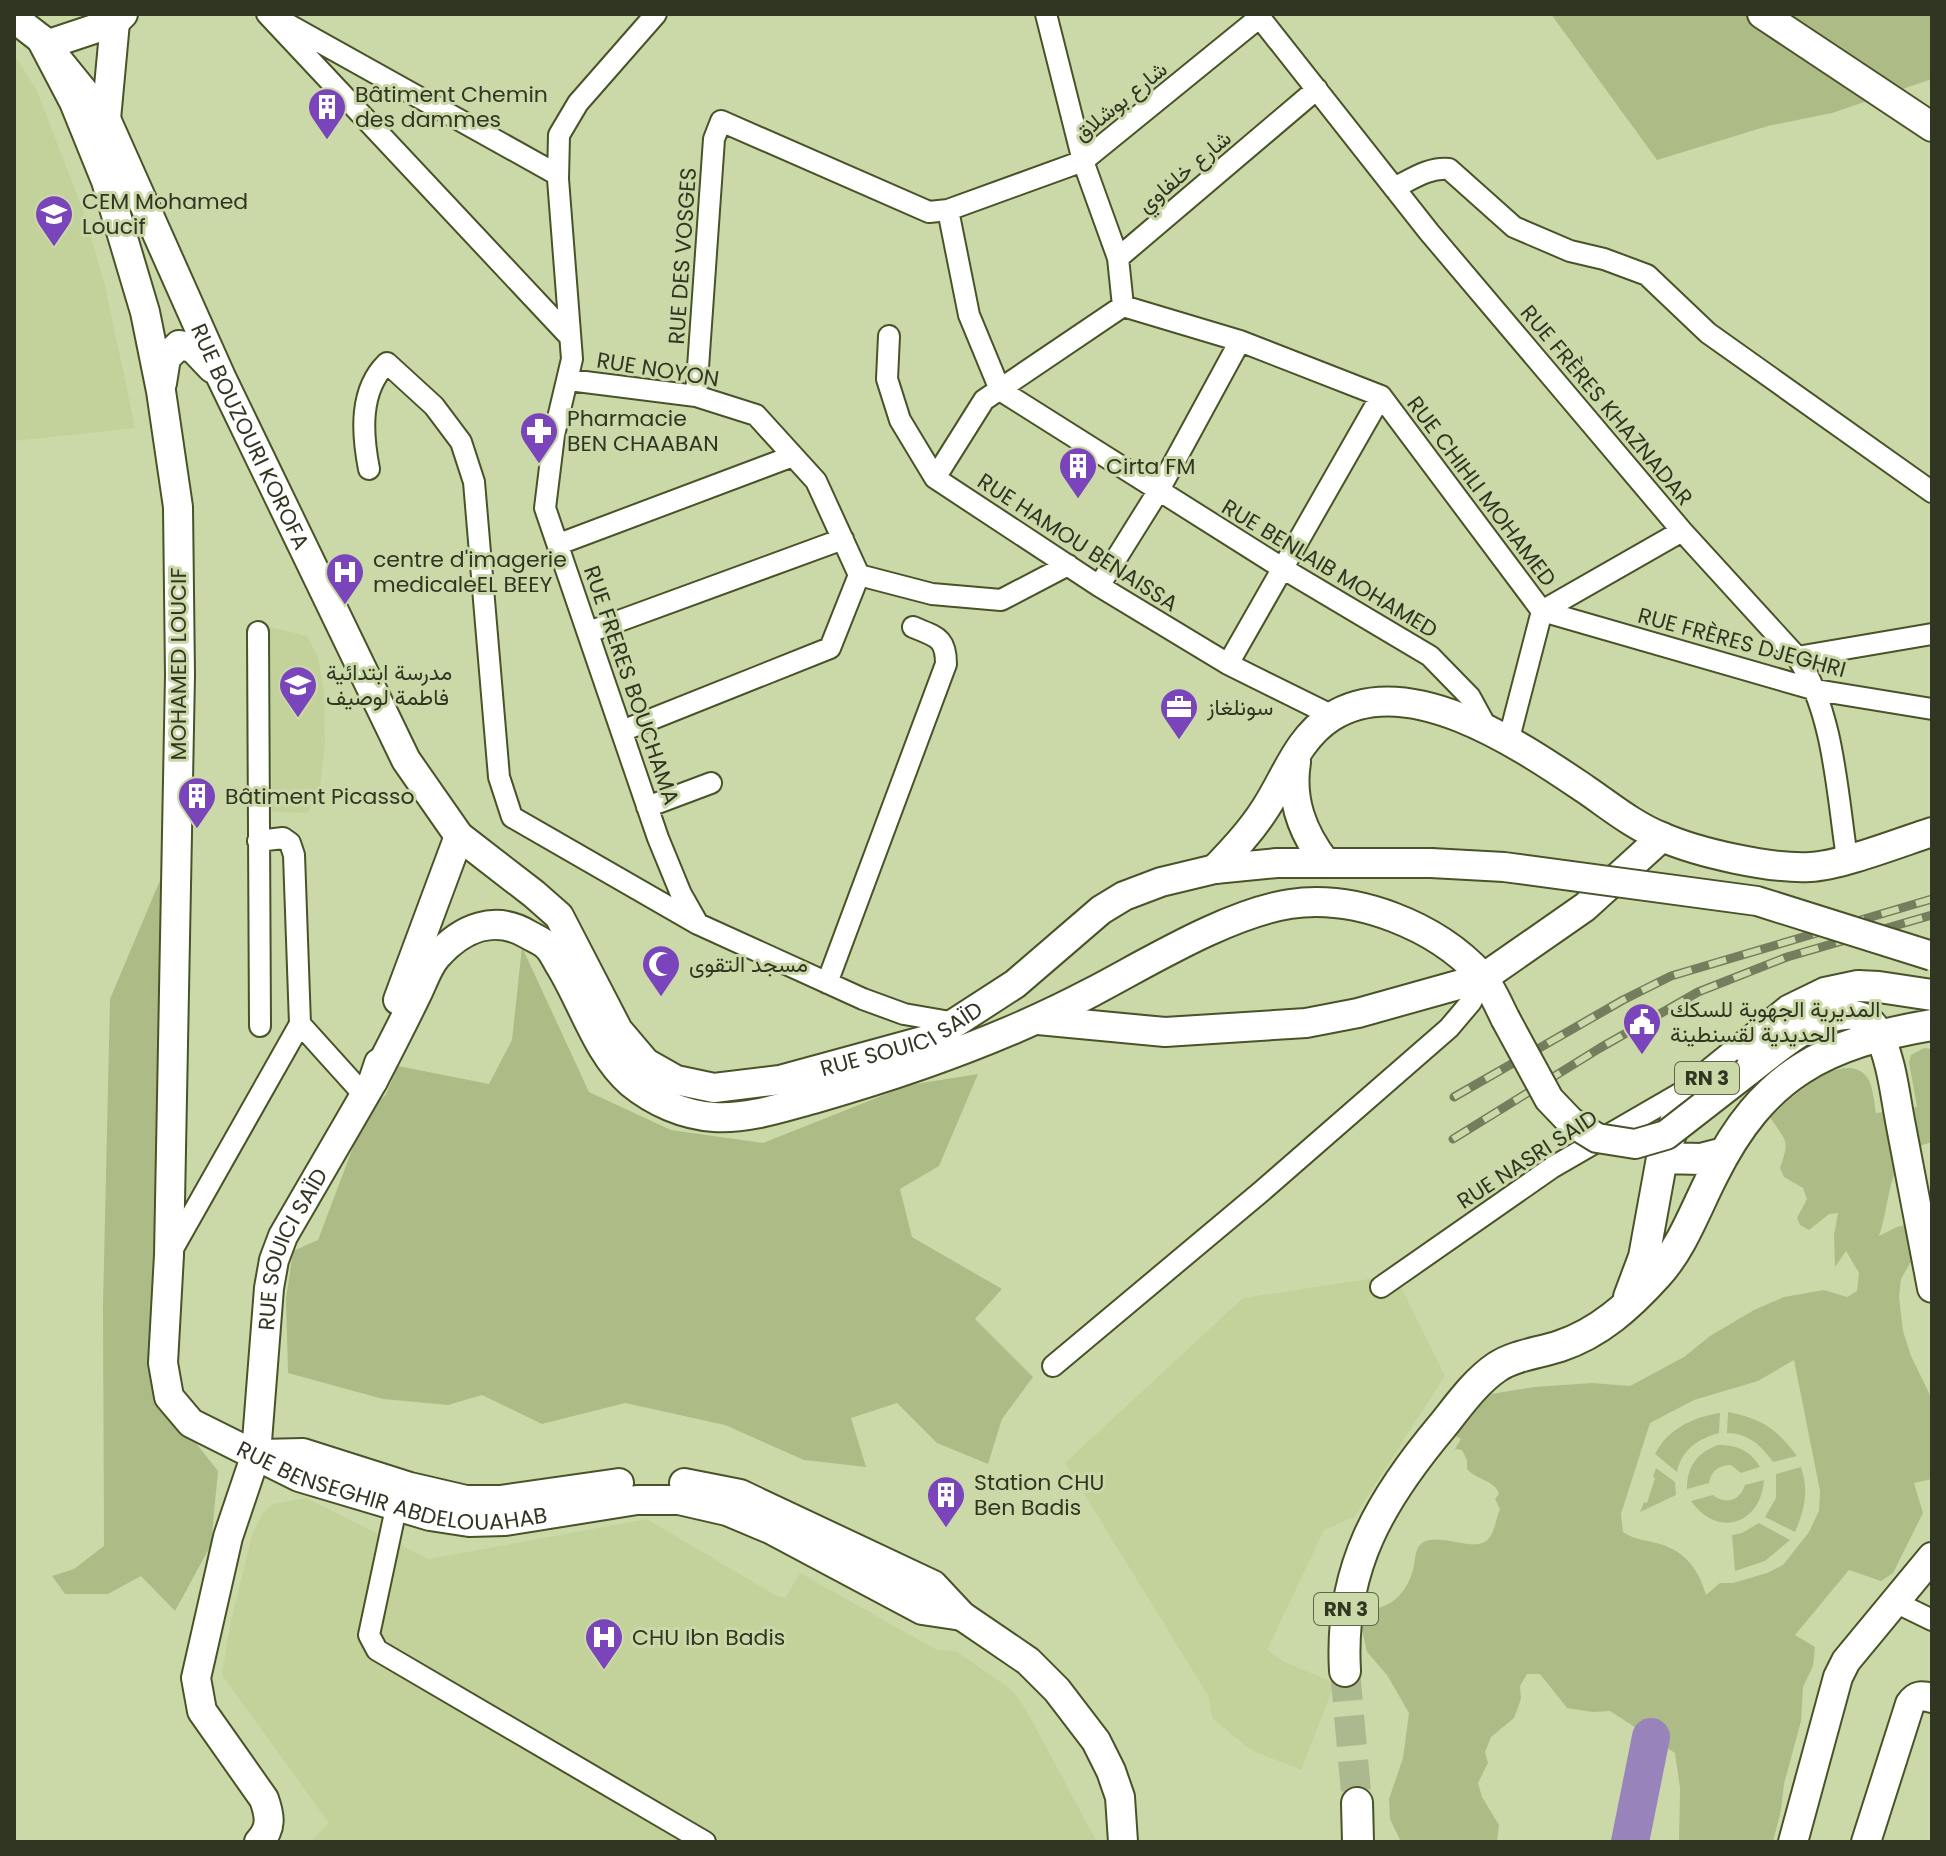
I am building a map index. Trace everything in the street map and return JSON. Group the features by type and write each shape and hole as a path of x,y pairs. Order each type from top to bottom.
{"main road":[{"path":"1762,14 1932,127"},
{"path":"14,18 44,42 119,18 106,119"},
{"name":"RUE BOUZOURI KOROFA","path":"44,42 106,119 221,377 406,760 459,836 534,894"},
{"name":"MOHAMED LOUCIF","path":"44,42 74,102 106,181 145,312 161,391 178,507 180,675 169,1255 163,1363 169,1397 191,1423 256,1454"},
{"path":"161,391 166,358 179,345 193,348 221,377"},
{"path":"1215,869 1264,812 1300,746 1315,729 1333,716 1374,701 1397,700 1419,704 1498,736 1551,767 1623,817 1662,837 1735,857 1811,867 1932,832"},
{"path":"1300,746 1294,787 1297,807 1312,846 1325,862"},
{"name":"RUE SOUICI SAÏD","path":"259,1842 270,1824 264,1799 202,1711 196,1678 228,1537 256,1454 274,1260 283,1236 369,1089 402,986 459,836"},
{"path":"1036,1020 1165,1032 1266,1027 1358,1013 1483,978 1585,907 1662,837"},
{"name":"RUE SOUICI SAÏD","path":"534,894 559,916 618,1030 646,1063 676,1080 714,1088 780,1080 930,1039 1015,984 1101,910 1124,896 1161,882 1215,869 1325,862 1504,867 1757,901 1932,956"},
{"path":"369,1089 434,959 462,934 493,923 515,926 547,946 573,988 603,1048 630,1082 667,1107 712,1117 755,1115 855,1087 1036,1020 1185,943 1258,912 1290,904 1325,902 1393,917 1442,942 1483,978 1549,1099 1571,1122 1597,1138 1635,1144 1666,1135 1793,1037 1818,1023 1857,1016 1873,1024 1879,1034 1893,1084 1932,1288"},
{"path":"1015,984 1036,1020"},
{"name":"RN 3","path":"1620,1312 1644,1257 1662,1158 1679,1112 1705,1079 1790,1010 1825,993 1858,986 1932,995"},
{"name":"RN 3","path":"1345,1671 1346,1610 1374,1520 1432,1438 1477,1385 1500,1365 1581,1338 1620,1312 1668,1261 1724,1153 1754,1111 1793,1073 1814,1059 1879,1034 1932,1025"},
{"path":"1662,1158 1701,1159 1724,1153"},
{"name":"RUE BENSEGHIR ABDELOUAHAB","path":"256,1454 299,1477 401,1489 451,1520 505,1521 660,1498 701,1503 751,1520 922,1610 962,1616 1028,1661 1078,1716 1096,1741 1120,1797 1123,1842"},
{"path":"1793,1842 1838,1677 1846,1661 1932,1557"},
{"path":"1866,1842 1910,1704 1920,1695 1932,1698"},
{"path":"1357,1803 1358,1842"}],"street":[{"path":"268,14 558,175"},
{"path":"268,14 570,337"},
{"name":"RUE FRERES BOUCHAMA","path":"656,14 578,103 559,135 558,175 572,359 554,435 545,508 647,807 681,894 698,924"},
{"path":"935,478 984,400 1123,306 1118,258 1083,161 1046,14"},
{"name":"شارع بوشلاق","path":"948,210 1083,161 1258,16"},
{"name":"RUE FRÈRES KHAZNADAR","path":"1258,16 1394,188 1682,531 1797,657 1816,690 1826,727 1847,858"},
{"name":"شارع خلفاوي","path":"1118,258 1317,89"},
{"name":"RUE DES VOSGES","path":"696,396 714,139 721,121 929,212 948,210"},
{"path":"1394,188 1437,168 1449,169 1514,227 1570,251 1604,259 1647,275 1708,333 1932,492"},
{"path":"948,210 969,315 1000,390"},
{"name":"RUE CHIHLI MOHAMED","path":"1123,306 1240,341 1381,396 1542,611 1498,736"},
{"name":"RUE HAMOU BENAISSA","path":"889,336 887,379 900,420 935,478 1099,586 1228,664 1333,716"},
{"path":"1099,586 1159,490 1240,341"},
{"path":"369,469 364,417 374,375 387,363 434,406 461,442 474,482 499,777 512,817 698,924 827,983 904,1014 956,1023"},
{"name":"RUE NOYON","path":"569,380 696,396 756,415 816,481 859,575"},
{"name":"RUE BENLAIB MOHAMED","path":"1000,390 1282,568 1430,656 1470,697 1498,736"},
{"path":"1228,664 1381,396"},
{"path":"559,544 793,456"},
{"path":"1542,611 1682,531"},
{"path":"589,632 843,539"},
{"path":"622,731 830,648 859,575 932,594 1001,600 1068,565"},
{"name":"RUE FRÈRES DJEGHRI","path":"1542,611 1816,690 1932,709"},
{"path":"827,983 946,664 946,648 938,637 913,627"},
{"path":"258,632 260,1026"},
{"path":"1797,657 1932,634"},
{"path":"647,807 711,783"},
{"path":"169,1255 300,1024 294,855 290,843 283,838 258,841"},
{"path":"1053,1366 1262,1191 1449,1028 1471,1002 1483,978"},
{"path":"300,1024 369,1089"},
{"name":"RUE NASRI SAID","path":"1381,1287 1553,1167 1705,1079"},
{"path":"401,1489 369,1635 377,1650 705,1842"},
{"path":"1897,1597 1932,1583"},
{"path":"1897,1597 1932,1620"}],"shaded area":[{"path":"1551,14 1932,14 1932,79 1832,113 1768,126 1657,160"},
{"name":"CEM Mohamed Loucif","path":"14,54 37,91 83,210 105,285 135,428 14,441"},
{"name":"مدرسة ابتدائية فاطمة لوصيف","path":"270,627 307,636 318,657 324,693 325,745 320,786 308,813 272,812"},
{"path":"161,878 155,1210 159,1396 218,1471 211,1545 175,1611 141,1576 108,1594 65,1594 52,1576 74,1569 104,1546 103,1305 110,999"},
{"path":"522,947 589,1092 671,1130 763,1143 909,1085 978,1074 939,1166 900,1189 912,1237 1002,1289 975,1319 1033,1377 1002,1419 988,1464 937,1443 897,1403 851,1418 866,1467 804,1460 725,1425 625,1403 542,1424 482,1395 448,1405 383,1399 288,1373 286,1299 293,1251 318,1240 364,1118 386,1094 398,1066 489,1084 512,1040"},
{"path":"1924,1048 1932,1049 1932,1142 1905,1156 1898,1167 1879,1236 1897,1227 1921,1221 1916,1253 1901,1279 1899,1297 1903,1331 1911,1356 1932,1399 1932,1479 1914,1483 1923,1513 1893,1573 1881,1581 1849,1570 1795,1635 1815,1647 1813,1666 1803,1687 1801,1721 1773,1842 1679,1842 1680,1788 1675,1753 1610,1711 1567,1708 1540,1674 1527,1674 1520,1686 1521,1699 1514,1718 1491,1737 1485,1752 1488,1763 1478,1783 1482,1797 1499,1825 1497,1842 1401,1842 1390,1819 1389,1799 1403,1758 1409,1713 1387,1675 1367,1652 1361,1625 1367,1609 1392,1602 1403,1591 1422,1543 1438,1540 1483,1543 1493,1532 1500,1509 1495,1499 1499,1494 1497,1489 1467,1469 1462,1450 1455,1449 1461,1439 1452,1434 1485,1395 1534,1387 1592,1383 1630,1386 1684,1357 1710,1336 1754,1310 1784,1297 1824,1290 1847,1297 1857,1291 1859,1273 1846,1251 1835,1267 1834,1235 1838,1213 1829,1214 1809,1230 1800,1225 1797,1218 1807,1199 1803,1188 1784,1177 1780,1168 1785,1140 1770,1117 1802,1089 1830,1072 1844,1068 1856,1069 1867,1077 1876,1113 1917,1107 1909,1062 1911,1055","holes":["1794,1360 1820,1491 1819,1511 1809,1532 1783,1565 1733,1583 1720,1583 1706,1595 1700,1578 1684,1557 1669,1547 1623,1532 1621,1514 1650,1423 1694,1400 1758,1381"]},
{"path":"1395,1275 1445,1376 1354,1517 1324,1530 1267,1650 1286,1663 1335,1683 1301,1770 1251,1750 1212,1718 1209,1697 1065,1463 1243,1298"},
{"path":"1728,1412 1767,1426 1797,1456 1773,1462 1754,1442 1742,1435 1727,1433"},
{"path":"1720,1413 1719,1433 1692,1446 1677,1472 1655,1454 1674,1431 1700,1418"},
{"path":"1718,1445 1742,1450 1752,1456 1760,1467 1741,1473 1731,1465 1723,1466 1714,1472 1709,1483 1687,1489 1695,1461"},
{"path":"1801,1467 1805,1500 1795,1532 1765,1517 1776,1498 1776,1474"},
{"path":"1656,1468 1675,1482 1676,1495 1640,1512 1644,1502 1647,1503"},
{"path":"1764,1480 1755,1507 1747,1516 1736,1521 1725,1523 1713,1520 1691,1501 1713,1495 1722,1500 1732,1500 1740,1495 1745,1485"},
{"name":"CHU Ibn Badis","path":"306,1498 429,1559 647,1519 775,1595 785,1598 800,1573 937,1650 956,1651 1012,1690 1025,1708 1097,1842 310,1842 329,1823 222,1675 231,1621 252,1535 263,1513 273,1504"},
{"path":"1759,1523 1790,1540 1765,1561 1735,1571 1732,1535"}],"waterway":[{"path":"1630,1842 1651,1737"}],"tunnel":[{"path":"1345,1671 1357,1803"}],"railway":[{"path":"1454,1097 1623,1000 1671,976 1932,899"},
{"path":"1453,1139 1600,1048 1698,992 1787,957 1932,915"}],"place":[{"name":"Bâtiment Chemin des dammes","path":"327,141"},
{"name":"CEM Mohamed Loucif","path":"54,248"},
{"name":"Pharmacie BEN CHAABAN","path":"539,465"},
{"name":"Cirta FM","path":"1078,500"},
{"name":"centre d'imagerie medicaleEL BEEY","path":"345,606"},
{"name":"مدرسة ابتدائية فاطمة لوصيف","path":"298,719"},
{"name":"سونلغاز","path":"1179,741"},
{"name":"Bâtiment Picasso","path":"197,830"},
{"name":"مسجد التقوى","path":"661,998"},
{"name":"المديرية الجهوية للسكك الحديدية لقسنطينة","path":"1642,1056"},
{"name":"Station CHU Ben Badis","path":"946,1529"},
{"name":"CHU Ibn Badis","path":"604,1671"}]}
